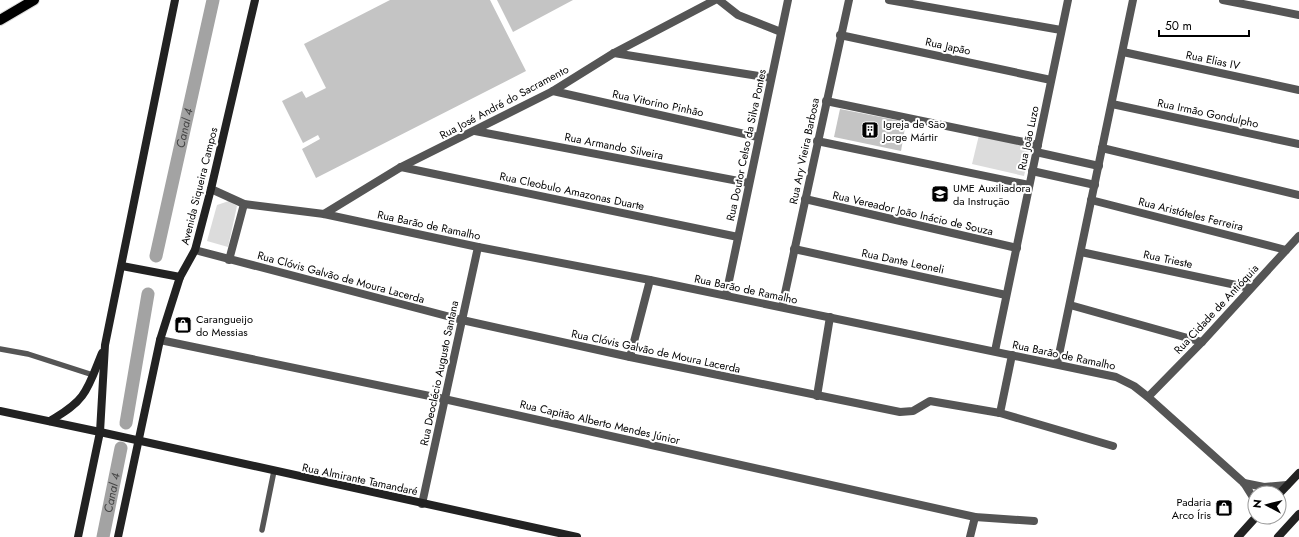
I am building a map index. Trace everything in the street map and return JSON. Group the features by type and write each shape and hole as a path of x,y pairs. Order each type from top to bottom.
{"main road":[{"path":"0,20 34,0"},
{"path":"50,421 66,412 82,396 93,375 105,345 175,0"},
{"name":"Avenida Siqueira Campos","path":"118,537 136,440 160,340 180,277 194,250 255,0"},
{"path":"122,266 180,277"},
{"path":"78,537 102,432 105,345"},
{"path":"0,411 102,432"},
{"name":"Rua Almirante Tamandaré","path":"102,432 422,504 577,537"},
{"path":"1287,485 1299,473"},
{"path":"1278,537 1299,514"},
{"path":"1238,537 1249,525"}],"street":[{"name":"Rua José André do Sacramento","path":"324,214 401,167 553,91 614,53 715,0"},
{"path":"719,0 738,15 781,32"},
{"name":"Rua Doutor Celso da Silva Pontes","path":"726,296 758,137 788,0"},
{"name":"Rua Ary Vieira Barbosa","path":"782,307 848,0"},
{"path":"889,0 1061,30"},
{"name":"Rua João Luzo","path":"995,351 1068,0"},
{"path":"1057,364 1133,0"},
{"path":"1223,0 1299,15"},
{"name":"Rua Japão","path":"840,35 1051,80"},
{"name":"Rua Elias IV","path":"1123,52 1299,90"},
{"path":"614,53 771,78"},
{"name":"Rua Vitorino Pinhão","path":"553,91 758,137"},
{"path":"826,101 1037,149 1099,166"},
{"name":"Rua Irmão Gondulpho","path":"1112,104 1299,144"},
{"name":"Rua Armando Silveira","path":"475,131 749,183"},
{"path":"817,141 1029,185"},
{"path":"1102,148 1299,195"},
{"name":"Rua Cleobulo Amazonas Duarte","path":"401,167 738,237"},
{"path":"1032,171 1095,185"},
{"name":"Rua Barão de Ramalho","path":"210,188 244,204 324,214 478,247 650,280 1116,377 1134,386 1148,397 1244,483 1247,488"},
{"name":"Rua Vereador João Inácio de Souza","path":"805,198 1017,248"},
{"name":"Rua Aristóteles Ferreira","path":"1092,200 1286,250"},
{"path":"229,260 244,204"},
{"name":"Rua Cidade de Antióquia","path":"1148,397 1202,342 1299,236"},
{"name":"Rua Deoclécio Augusto Santana","path":"422,504 478,247"},
{"name":"Rua Dante Leoneli","path":"794,249 1006,295"},
{"name":"Rua Clóvis Galvão de Moura Lacerda","path":"194,250 462,320 630,357 900,412 913,411 930,401 1000,413 1113,446"},
{"name":"Rua Trieste","path":"1081,252 1250,288"},
{"path":"630,357 650,280"},
{"path":"1070,305 1202,342"},
{"path":"817,396 830,317"},
{"name":"Rua Capitão Alberto Mendes Júnior","path":"160,340 444,399 975,517 1034,521"},
{"path":"1000,413 1012,355"},
{"path":"1244,483 1254,485"},
{"path":"970,537 975,517"}],"lane":[{"path":"0,349 28,354 93,375"},
{"path":"262,530 274,471"}],"shaded area":[{"path":"979,135 1031,145 1024,176 972,164"},
{"path":"229,201 237,206 228,247 207,241 217,205"}],"building":[{"path":"390,0 490,0 526,71 316,178 302,149 320,139 318,135 303,143 282,101 302,91 306,98 326,88 304,44"},
{"path":"497,0 573,0 513,32"},
{"name":"Igreja de São Jorge Mártir","path":"840,109 906,122 901,151 834,137"}],"waterway":[{"name":"Canal 4","path":"156,256 213,0"},
{"name":"Canal 4","path":"126,423 148,294"},
{"name":"Canal 4","path":"103,537 121,448"}],"place":[{"name":"Igreja de São Jorge Mártir","path":"870,130"},
{"name":"UME Auxiliadora da Instrução","path":"940,194"},
{"name":"Carangueijo do Messias","path":"183,325"},
{"name":"Padaria Arco Íris","path":"1224,508"}]}
